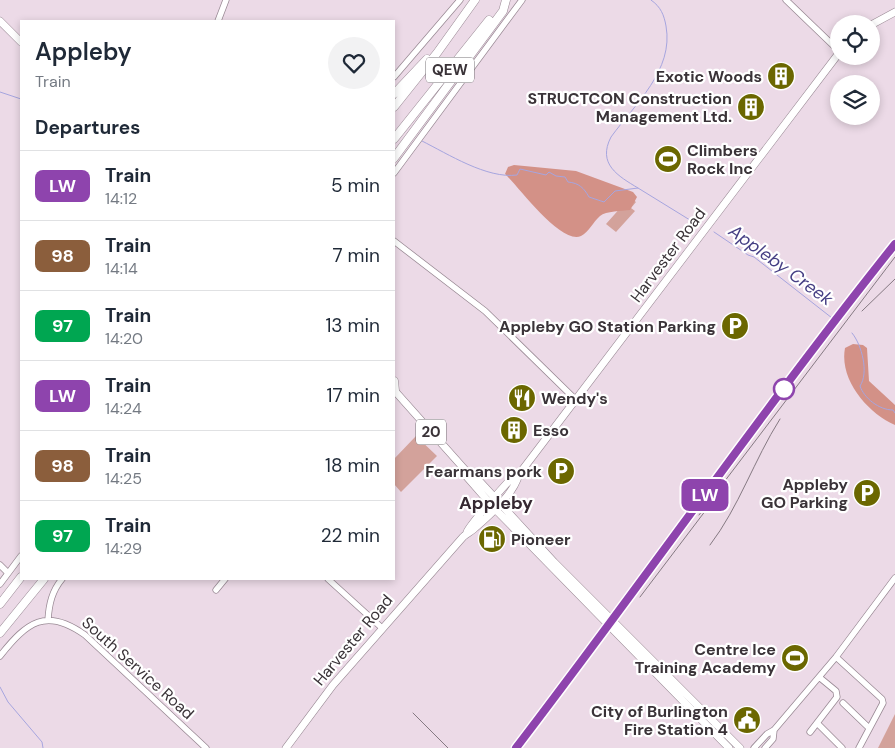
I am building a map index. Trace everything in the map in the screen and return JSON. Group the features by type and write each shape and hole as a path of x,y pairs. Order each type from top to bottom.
{"highway":[{"name":"QEW","path":"395,106 437,53 475,0"},
{"name":"QEW","path":"395,138 506,0"},
{"path":"395,157 503,10 506,0"},
{"path":"395,93 435,50 462,16"},
{"path":"0,604 20,578"},
{"path":"0,633 43,580"}],"main road":[{"path":"880,20 895,12"},
{"path":"0,22 20,41"},
{"name":"Harvester Road","path":"286,748 328,691 467,532 468,526 518,481 520,474 830,64"},
{"name":"20","path":"395,391 467,472 472,473 494,502 729,748"},
{"name":"20","path":"467,472 467,477 740,748"},
{"name":"Harvester Road","path":"494,502 512,478 520,474"}],"street":[{"path":"218,20 226,0"},
{"path":"395,76 460,0"},
{"path":"395,172 522,0"},
{"path":"786,0 830,43"},
{"path":"395,242 485,311 576,400"},
{"path":"0,584 20,557"},
{"path":"0,565 8,573"},
{"path":"754,748 767,734 774,730 836,657 895,578"},
{"path":"0,656 18,633 48,620 50,602 56,586 61,580"},
{"path":"216,590 224,580"},
{"path":"329,580 382,628"},
{"name":"South Service Road","path":"48,620 69,623 86,635 206,748"},
{"path":"836,657 882,700 859,748"},
{"path":"810,732 818,724 837,696 836,691 819,676"},
{"path":"843,703 869,728"},
{"path":"818,724 842,748"},
{"path":"765,748 773,739 774,730"}],"shaded area":[{"path":"514,165 576,171 633,192 637,197 630,210 603,214 584,234 573,236 552,224 505,174 508,167"},
{"path":"630,197 636,202 631,208 635,211 616,232 606,224"},
{"path":"853,344 863,345 867,348 869,381 895,405 895,425 885,420 866,404 851,383 846,372 844,360 845,348"},
{"path":"416,436 437,456 401,492 395,485 395,458"},
{"path":"895,714 895,748 878,748"}],"waterway":[{"name":"Appleby Creek","path":"638,188 617,174 608,162 606,155 611,137 650,86 664,57 667,42 666,26 660,8 651,0"},
{"name":"Appleby Creek","path":"0,92 20,99"},
{"name":"Appleby Creek","path":"422,141 456,159 493,173 517,175 520,169 546,175 549,172 556,176 565,177 568,182 581,186 589,197 604,202 615,191 638,188 698,225"},
{"name":"Appleby Creek","path":"714,232 754,257 832,318"},
{"name":"Appleby Creek","path":"852,333 859,345 863,359 864,374 860,386 862,390 877,406 893,410 895,413"},
{"path":"0,687 8,702 42,742 43,748"}],"railway":[{"path":"516,748 799,369 895,244"},
{"path":"699,515 895,257"},
{"path":"862,311 895,279"},
{"path":"710,545 730,515 780,419"},
{"path":"640,597 706,510"},
{"path":"413,713 448,748"}],"train":[{"name":"LW","path":"516,748 654,566 748,436 895,244"}],"place":[{"name":"Exotic Woods","path":"781,76"},
{"name":"STRUCTCON Construction Management Ltd.","path":"751,107"},
{"name":"Climbers Rock Inc","path":"668,159"},
{"name":"Appleby GO Station Parking","path":"735,326"},
{"name":"Wendy's","path":"522,398"},
{"name":"Esso","path":"514,430"},
{"name":"Fearmans pork","path":"561,471"},
{"name":"Appleby GO Parking","path":"867,493"},
{"name":"Pioneer","path":"492,539"},
{"name":"Centre Ice Training Academy","path":"795,658"},
{"name":"City of Burlington Fire Station 4","path":"747,720"}],"district":[{"name":"Appleby","path":"496,503"}]}
